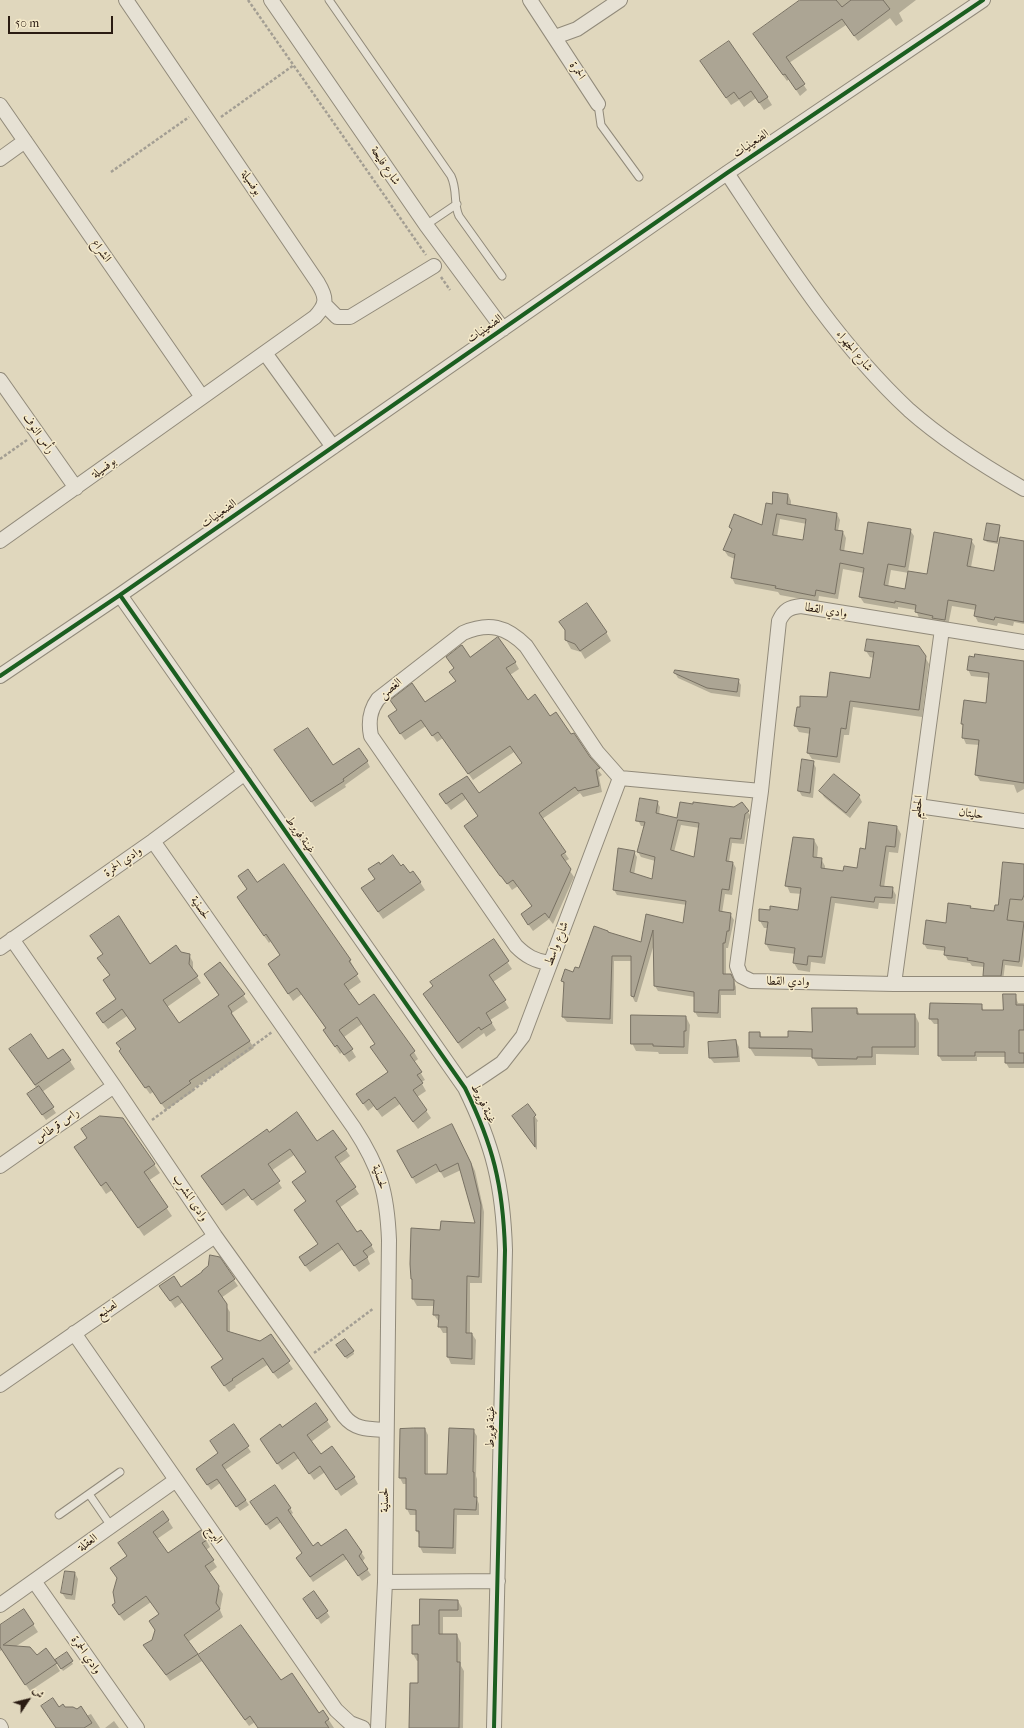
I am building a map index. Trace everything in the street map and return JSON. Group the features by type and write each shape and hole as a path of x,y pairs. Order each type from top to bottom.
{"street":[{"name":"بوفسيلة","path":"0,541 315,317 322,310 326,300 318,283 126,0"},
{"name":"شارع فليحة","path":"271,0 426,225 503,329"},
{"name":"الحمرة","path":"530,0 598,104"},
{"path":"555,37 582,26 620,0"},
{"name":"الضعينيات","path":"0,676 120,595 727,173 983,0"},
{"name":"الشراع","path":"0,105 202,396"},
{"path":"0,159 25,141"},
{"name":"شارع الجهراء","path":"727,173 780,254 832,324 869,370 910,411 956,447 1024,489"},
{"path":"324,304 337,317 350,318 434,266"},
{"path":"265,353 333,447"},
{"name":"رأس النوف","path":"0,380 76,488"},
{"name":"غينة فويرط","path":"120,595 465,1088 480,1118 491,1150 500,1182 504,1216 505,1258 494,1728"},
{"name":"وادي القطا","path":"1024,642 802,606 787,609 782,614 779,621 761,791 737,966 741,976 751,981 894,984 1024,984"},
{"name":"الغصن","path":"549,964 537,962 524,955 516,946 371,736 369,720 371,712 378,699 463,633 476,628 490,626 504,629 516,636 526,646 597,752 605,763 620,778"},
{"name":"الحطيم","path":"894,984 942,629"},
{"name":"وادي الحمرة","path":"0,948 153,841 245,774"},
{"path":"620,778 761,791"},
{"name":"شارع واسط","path":"465,1088 502,1063 523,1036 620,778"},
{"name":"حليتان","path":"918,806 1024,821"},
{"name":"لحسنية","path":"153,841 370,1153 382,1181 388,1210 388,1304 385,1582 378,1728"},
{"name":"وادى المشرب","path":"12,939 114,1086 215,1236 348,1421 359,1428 386,1430"},
{"name":"راس قرطاس","path":"0,1166 114,1086"},
{"name":"لصنيع","path":"0,1385 215,1236"},
{"name":"البرج","path":"74,1333 336,1710 350,1722 362,1728"},
{"name":"العقلة","path":"0,1605 176,1480"},
{"name":"وادي الحمرة","path":"34,1581 137,1728"},
{"path":"385,1582 498,1581"}],"lane":[{"path":"329,0 451,176 456,189 459,216 502,276"},
{"path":"598,104 601,125 639,177"},
{"path":"426,225 457,204"},
{"path":"59,1515 120,1472"},
{"path":"89,1494 111,1526"}],"path":[{"path":"248,0 450,290"},
{"path":"211,124 294,66"},
{"path":"111,172 201,109"},
{"path":"0,459 37,432"},
{"path":"142,1127 282,1025"},
{"path":"304,1360 370,1311 381,1305 388,1304"}],"building":[{"path":"800,0 836,0 842,7 851,0 883,0 890,9 854,36 842,19 786,57 805,84 796,90 753,34"},
{"path":"729,41 768,97 759,103 751,91 739,99 734,92 726,98 700,61"},
{"path":"773,492 788,494 787,504 837,513 835,530 843,531 840,550 863,554 868,522 911,529 905,567 888,564 884,585 905,589 908,571 927,574 934,532 972,539 967,566 994,571 1000,537 1024,541 1024,622 995,617 994,620 974,616 976,605 948,600 945,620 932,618 933,616 915,612 916,605 859,597 864,568 840,563 835,594 816,590 815,596 775,588 776,586 731,578 735,554 723,550 732,529 729,527 734,514 762,525 766,503 772,504","holes":["777,514 806,519 803,540 773,535"]},
{"path":"987,523 1000,525 997,542 984,540"},
{"path":"587,603 607,632 580,651 575,644 565,640 565,630 559,622"},
{"path":"498,637 516,662 506,668 528,700 535,694 550,716 556,712 571,734 574,733 590,757 600,768 596,770 599,786 578,791 575,787 539,813 566,852 561,855 571,869 549,918 545,913 528,925 521,914 532,906 513,880 507,884 500,876 464,826 478,816 462,793 446,804 439,794 467,776 479,793 522,763 510,746 468,774 438,732 432,736 421,720 400,734 388,716 397,710 390,700 412,683 425,702 456,681 449,672 454,668 446,657 460,646 462,645 470,657"},
{"path":"867,639 919,646 926,656 919,710 850,701 846,729 841,728 837,757 807,753 810,728 794,726 797,707 800,707 800,696 827,697 830,672 870,678 874,652 865,651"},
{"path":"975,654 1024,661 1024,783 975,775 979,740 962,738 963,724 961,724 964,700 986,703 989,673 967,670 969,656 974,657"},
{"path":"675,670 739,679 737,692 707,688 674,673"},
{"path":"308,728 333,765 359,748 368,761 343,779 344,781 311,802 274,750"},
{"path":"802,759 814,761 810,793 798,791"},
{"path":"834,774 860,795 846,813 819,791"},
{"path":"640,798 658,801 656,813 677,818 680,802 734,807 742,802 749,811 745,814 741,839 730,838 726,861 733,862 729,890 722,889 719,911 731,913 729,931 727,931 725,943 723,943 723,974 731,974 734,980 734,990 719,990 718,1013 694,1012 694,992 654,986 653,930 634,997 631,996 631,956 612,956 610,1019 562,1017 564,982 561,981 565,969 573,972 575,967 579,968 594,926 641,942 646,914 683,923 686,901 613,890 618,848 635,851 630,872 652,879 655,857 637,852 645,822 636,821","holes":["678,820 699,823 694,857 671,850"]},
{"path":"869,822 897,826 895,847 886,846 880,886 893,887 892,898 875,897 874,902 831,897 822,957 808,956 807,965 793,963 795,948 765,944 768,922 759,921 759,909 770,910 770,906 798,910 801,888 785,886 793,837 814,839 813,857 822,858 821,868 843,871 844,866 857,868 860,848 865,849"},
{"path":"393,855 401,866 403,864 410,873 413,871 421,882 378,912 361,888 375,879 368,869 379,862 380,864"},
{"path":"1003,862 1024,864 1024,895 1022,900 1010,899 1007,920 1024,922 1019,962 1003,960 1001,976 983,976 984,963 967,960 968,958 944,955 945,947 923,944 926,920 946,923 948,903 994,911 995,905 998,905"},
{"path":"284,864 351,960 349,961 358,974 344,984 359,1005 374,994 415,1051 410,1055 422,1072 417,1075 423,1083 413,1090 427,1110 413,1122 395,1097 377,1110 369,1099 363,1104 356,1094 388,1072 370,1047 375,1044 357,1017 339,1030 353,1049 344,1055 337,1045 335,1047 323,1030 326,1028 297,988 288,994 268,964 280,955 266,934 264,936 237,897 247,889 238,876 248,869 257,882"},
{"path":"119,916 150,964 176,945 181,952 190,954 189,964 198,976 163,1000 179,1023 219,995 204,974 220,962 245,994 228,1006 250,1041 189,1081 191,1083 161,1104 149,1086 145,1088 119,1051 121,1049 116,1043 136,1029 122,1009 103,1023 96,1013 116,999 103,980 110,975 97,958 103,954 90,936"},
{"path":"494,939 509,961 489,975 506,1000 486,1013 492,1023 481,1030 479,1027 458,1043 423,994 433,986 430,982"},
{"path":"1003,994 1016,994 1016,1005 1024,1005 1024,1030 1019,1030 1019,1053 1024,1053 1024,1063 1005,1063 1005,1052 975,1052 975,1056 938,1056 938,1019 929,1019 930,1003 982,1004 982,1010 1003,1010"},
{"path":"812,1008 857,1008 857,1014 915,1014 915,1047 872,1047 872,1057 857,1057 857,1059 812,1058 812,1049 749,1048 749,1032 760,1032 760,1037 788,1037 788,1031 812,1032"},
{"path":"631,1015 686,1016 684,1047 653,1046 653,1044 631,1044"},
{"path":"31,1034 48,1059 63,1049 71,1060 35,1085 9,1049"},
{"path":"736,1040 738,1057 709,1058 708,1042"},
{"path":"39,1086 54,1107 42,1115 27,1094"},
{"path":"528,1104 536,1115 534,1117 535,1147 512,1116"},
{"path":"297,1112 317,1141 333,1130 347,1149 335,1157 356,1187 336,1201 357,1232 361,1230 372,1245 363,1251 368,1257 354,1266 338,1243 305,1266 299,1257 318,1244 294,1210 306,1201 292,1182 306,1172 290,1149 268,1164 280,1181 252,1200 244,1189 222,1205 201,1176 267,1129 269,1132"},
{"path":"100,1116 123,1118 155,1164 144,1172 168,1207 138,1228 106,1182 101,1186 74,1147 87,1138 81,1129"},
{"path":"452,1124 471,1163 481,1205 479,1277 467,1276 466,1333 472,1333 472,1359 447,1357 447,1327 438,1327 439,1315 433,1315 434,1300 412,1299 410,1264 411,1228 440,1230 441,1221 475,1223 458,1163 440,1172 436,1164 412,1178 397,1151"},
{"path":"210,1255 220,1257 235,1279 218,1291 227,1304 227,1331 260,1341 271,1334 290,1361 273,1373 263,1358 224,1386 211,1367 223,1359 178,1296 170,1301 159,1286 174,1276 181,1287 208,1266"},
{"path":"345,1339 354,1351 345,1357 336,1345"},
{"path":"316,1403 328,1420 307,1435 321,1454 332,1446 355,1477 336,1490 320,1466 309,1474 294,1452 277,1464 260,1439 280,1424 282,1427"},
{"path":"234,1424 249,1446 222,1465 246,1500 236,1507 217,1479 207,1485 196,1469 218,1453 210,1441"},
{"path":"425,1428 425,1474 447,1474 449,1428 474,1429 473,1472 474,1497 477,1497 476,1510 454,1509 453,1548 419,1547 419,1531 416,1531 416,1510 406,1509 406,1478 399,1478 400,1429"},
{"path":"275,1485 291,1508 288,1510 313,1546 318,1542 321,1546 346,1529 362,1552 359,1556 368,1569 358,1576 343,1554 310,1577 296,1558 302,1553 277,1517 266,1525 250,1502"},
{"path":"163,1511 169,1520 153,1532 168,1553 201,1530 207,1540 202,1543 214,1560 205,1566 219,1586 216,1603 220,1609 184,1635 198,1654 166,1675 143,1645 152,1640 155,1630 149,1621 159,1614 146,1596 119,1615 112,1605 115,1603 113,1592 117,1578 110,1568 127,1556 118,1543"},
{"path":"65,1571 75,1572 72,1595 61,1593"},
{"path":"314,1591 328,1611 317,1619 303,1599"},
{"path":"420,1599 458,1600 458,1610 439,1610 439,1634 457,1634 457,1662 460,1662 459,1728 409,1728 410,1683 418,1683 418,1654 412,1654 412,1625 419,1625"},
{"path":"24,1609 34,1624 3,1645 30,1647 37,1655 46,1648 57,1663 25,1685 0,1647 0,1625"},
{"path":"241,1625 281,1680 292,1673 319,1713 323,1710 329,1719 325,1722 329,1728 258,1728 250,1716 245,1720 198,1655"},
{"path":"67,1652 73,1661 61,1669 55,1660"},
{"path":"53,1698 59,1707 63,1704 65,1707 73,1707 77,1709 81,1706 92,1723 84,1728 56,1728 41,1706"}],"cycle path":[{"path":"0,676 120,595 727,173 983,0"},
{"path":"120,595 465,1088 483,1128 495,1166 499,1185 505,1250 494,1728"}]}
